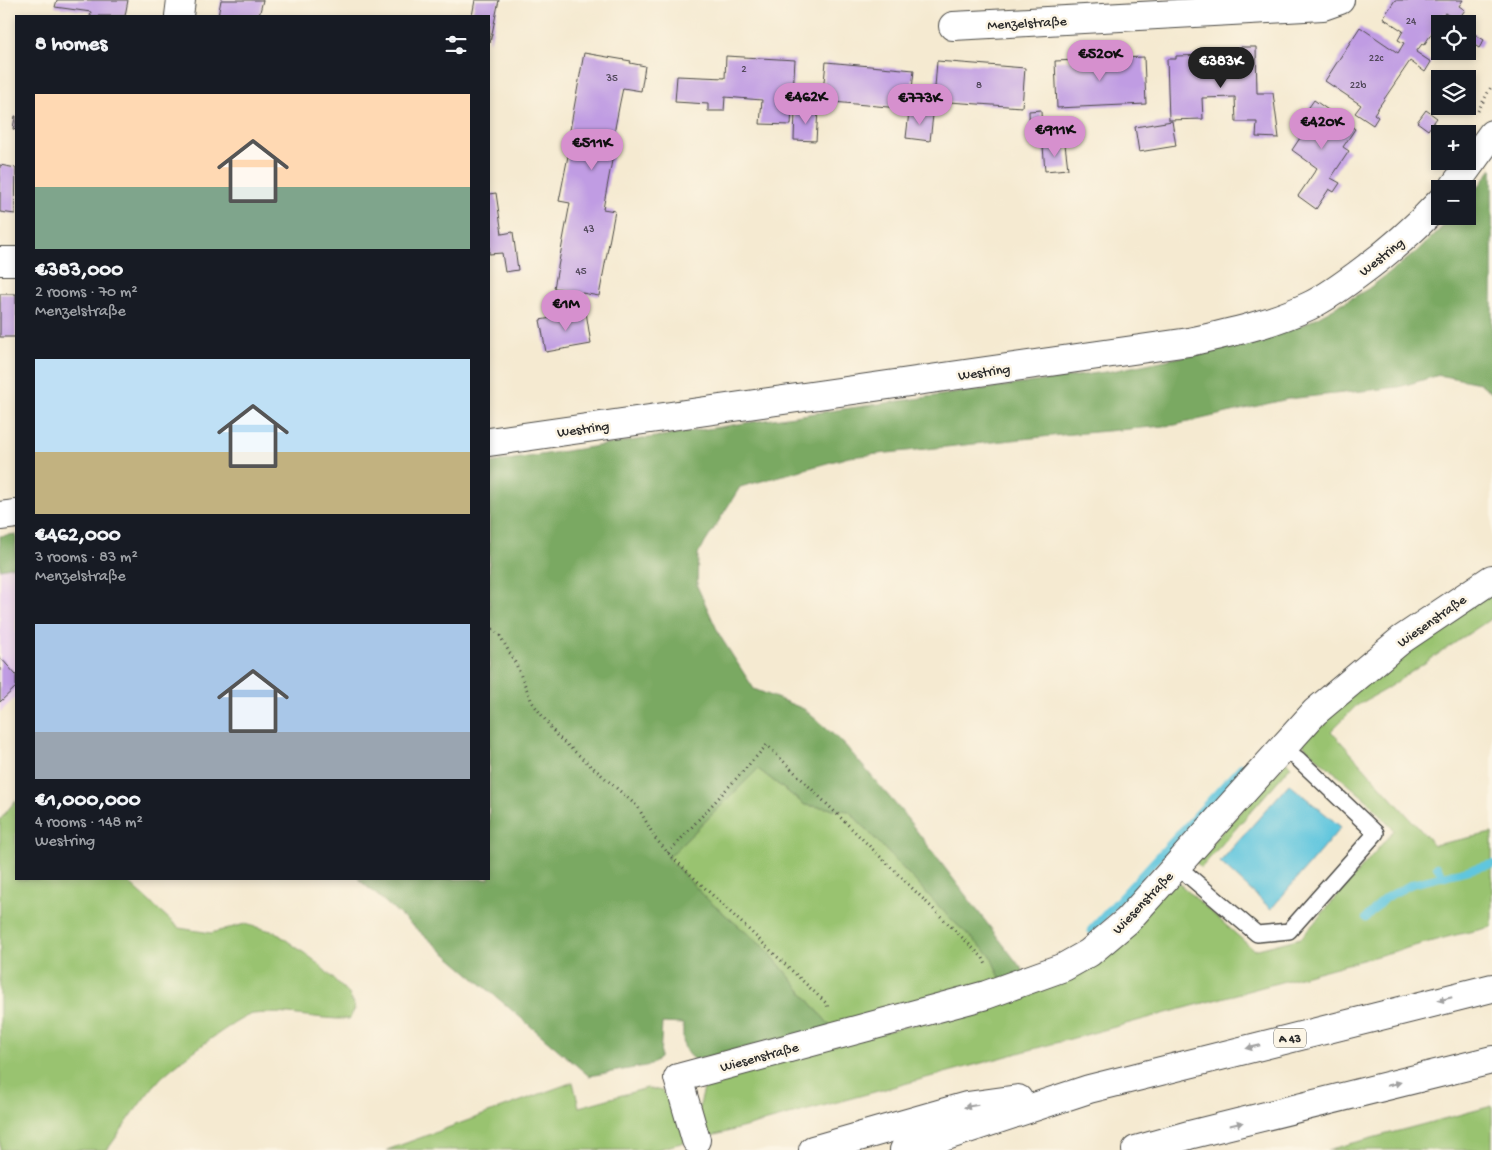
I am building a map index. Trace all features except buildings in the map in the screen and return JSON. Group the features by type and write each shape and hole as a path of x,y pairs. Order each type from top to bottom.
{"main road":[{"path":"179,15 181,0"},
{"name":"Menzelstraße","path":"953,26 1323,6 1340,0"},
{"path":"1459,180 1492,134"},
{"name":"Westring","path":"490,442 1189,342 1235,332 1310,306 1342,286 1418,226 1431,212"},
{"path":"0,261 15,260"},
{"path":"0,516 15,514"},
{"name":"Wiesenstraße","path":"696,1140 678,1078 998,991 1064,968 1089,953 1127,921 1315,712 1401,640 1492,579"},
{"name":"A 43","path":"904,1150 1089,1089 1492,988"},
{"path":"1136,1150 1189,1135 1492,1060"},
{"path":"813,1150 967,1106 1089,1089"},
{"path":"1158,1150 1189,1135"}],"lane":[{"path":"1177,866 1257,934 1289,931 1376,833 1298,759 1283,748"}],"path":[{"path":"490,625 500,636 516,664 532,702 557,736 638,807 655,838 668,853 827,1004 836,1036"},
{"path":"668,853 767,746 983,958 998,991"}],"shaded area":[{"path":"15,566 15,698 0,712 0,569"}],"green space":[{"path":"1492,169 1492,393 1480,383 1439,375 1399,387 1288,399 1175,425 849,457 740,487 698,554 697,586 720,636 754,689 804,709 844,744 903,813 1025,973 1002,982 990,955 950,918 849,811 805,805 758,769 668,858 709,901 767,950 831,1027 695,1060 690,1057 685,1049 683,1024 662,1023 660,1058 651,1065 589,1076 359,880 490,880 490,463 745,423 1112,371 1215,350 1305,324 1368,289 1415,253 1445,225 1476,225 1476,190"},
{"path":"15,534 15,566 0,569 0,536"},
{"path":"1492,587 1492,618 1386,689 1356,706 1331,731 1434,845 1492,833 1492,927 1451,936 708,1137 699,1109 704,1089 720,1077 1024,994 1175,880 1254,950 1301,938 1394,830 1368,801 1307,749 1300,739 1336,703"},
{"path":"1286,762 1291,766 1201,868 1196,860"},
{"path":"758,769 805,805 849,811 950,918 990,955 1002,982 831,1027 767,950 709,901 668,858"},
{"path":"15,801 15,880 128,880 130,884 179,928 211,933 245,924 275,932 314,960 349,994 355,1009 349,1019 265,1013 253,1014 234,1023 160,1079 107,1150 0,1150 0,820"},
{"path":"573,1082 579,1107 647,1088 662,1091 674,1107 685,1142 655,1150 387,1150"},
{"path":"1492,1106 1492,1150 1327,1150"}],"water":[{"path":"1289,784 1341,827 1271,909 1220,862"}],"waterway":[{"path":"1091,930 1241,767"},
{"path":"1366,918 1385,898 1412,884 1492,864"},
{"path":"1437,867 1444,877"}]}
